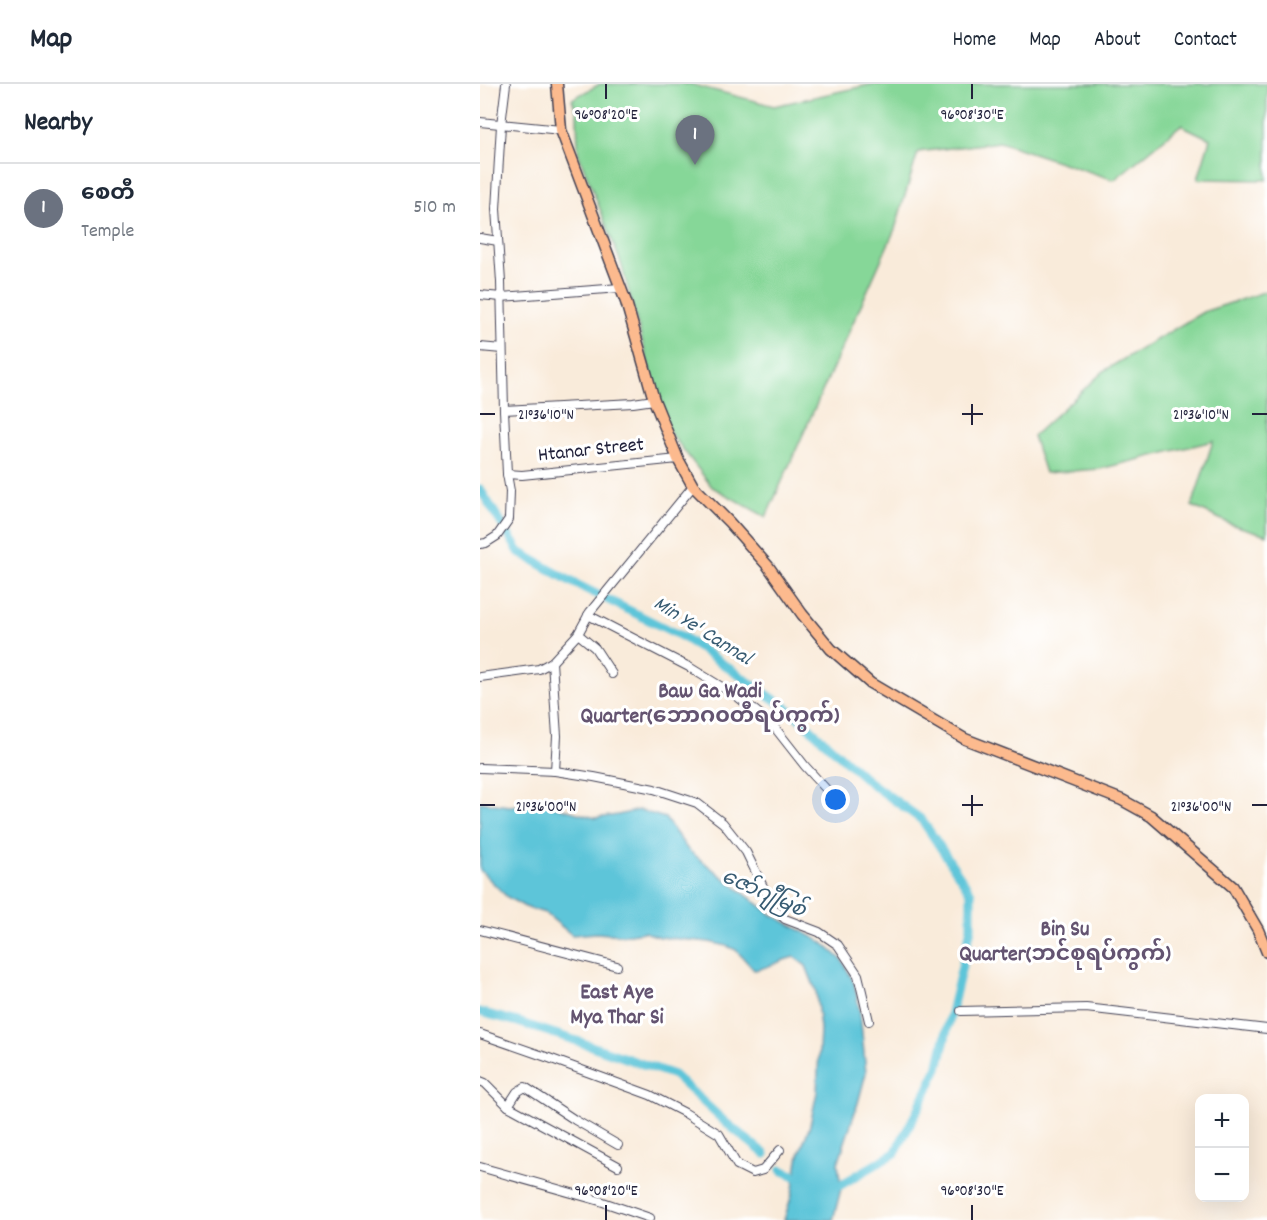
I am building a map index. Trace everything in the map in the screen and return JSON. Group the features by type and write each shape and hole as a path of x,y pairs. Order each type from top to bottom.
{"main road":[{"path":"557,84 561,130 626,302 654,400 678,459 693,486 768,566 802,614 831,649 870,683 965,739 1122,801 1150,816 1233,887 1258,930 1267,952"}],"street":[{"path":"480,544 497,536 509,519 510,491 507,474 501,282 496,209 506,84"},
{"path":"480,122 561,130"},
{"path":"480,238 498,241"},
{"path":"480,295 501,297 620,288"},
{"path":"480,347 502,349"},
{"path":"504,410 654,400"},
{"name":"Htanar Street","path":"507,474 522,475 678,459"},
{"path":"480,677 539,669 552,662 578,634 589,614 693,486"},
{"path":"589,614 689,667 738,697 772,724 805,766 837,801"},
{"path":"578,634 595,648 612,674"},
{"path":"552,662 557,736 555,771"},
{"path":"480,768 555,771 654,789 697,803 723,823 746,852 774,909 785,919 819,932 838,945 858,975 869,1021"},
{"path":"480,930 617,966"},
{"path":"961,1011 1086,1008 1267,1029"},
{"path":"480,1034 639,1091 685,1113 720,1134 737,1165 753,1173 764,1170 780,1150"},
{"path":"480,1081 485,1083 508,1106 618,1166"},
{"path":"508,1106 517,1092 525,1087 618,1145"},
{"path":"480,1167 651,1218"}],"green space":[{"path":"600,84 690,84 774,106 873,84 1267,84 1267,180 1198,179 1210,139 1181,125 1114,180 1000,142 918,152 895,229 766,517 712,487 665,426 621,263 578,153 577,113 572,99"},
{"path":"1267,291 1267,535 1233,525 1192,506 1213,441 1100,469 1045,473 1033,436 1105,370 1203,312"}],"water":[{"path":"480,802 509,806 543,803 595,818 639,810 665,818 688,850 771,914 822,942 842,960 854,983 860,1013 866,1073 838,1163 841,1189 833,1220 784,1220 817,1092 820,1029 816,991 806,966 794,957 754,970 736,950 727,946 660,937 644,932 623,935 596,933 572,935 545,913 525,907 507,897 480,870"}],"waterway":[{"name":"Min Ye' Cannal","path":"480,489 519,552 572,582 685,638 791,711 868,781 922,820 971,893 971,928 938,1068 895,1153 832,1190"},
{"path":"480,1012 577,1041 674,1075 725,1122 765,1154"},
{"path":"781,1170 807,1178"}],"place":[{"name":"စေတီ","path":"695,165"}],"district":[{"name":"Baw Ga Wadi Quarter(ဘောဂ၀တီရပ်ကွက်)","path":"710,704"},
{"name":"Bin Su Quarter(ဘင်စုရပ်ကွက်)","path":"1065,942"},
{"name":"East Aye Mya Thar Si","path":"617,1006"}],"water label":[{"name":"ဇော်ဂျီမြစ်","path":"763,895"}]}
